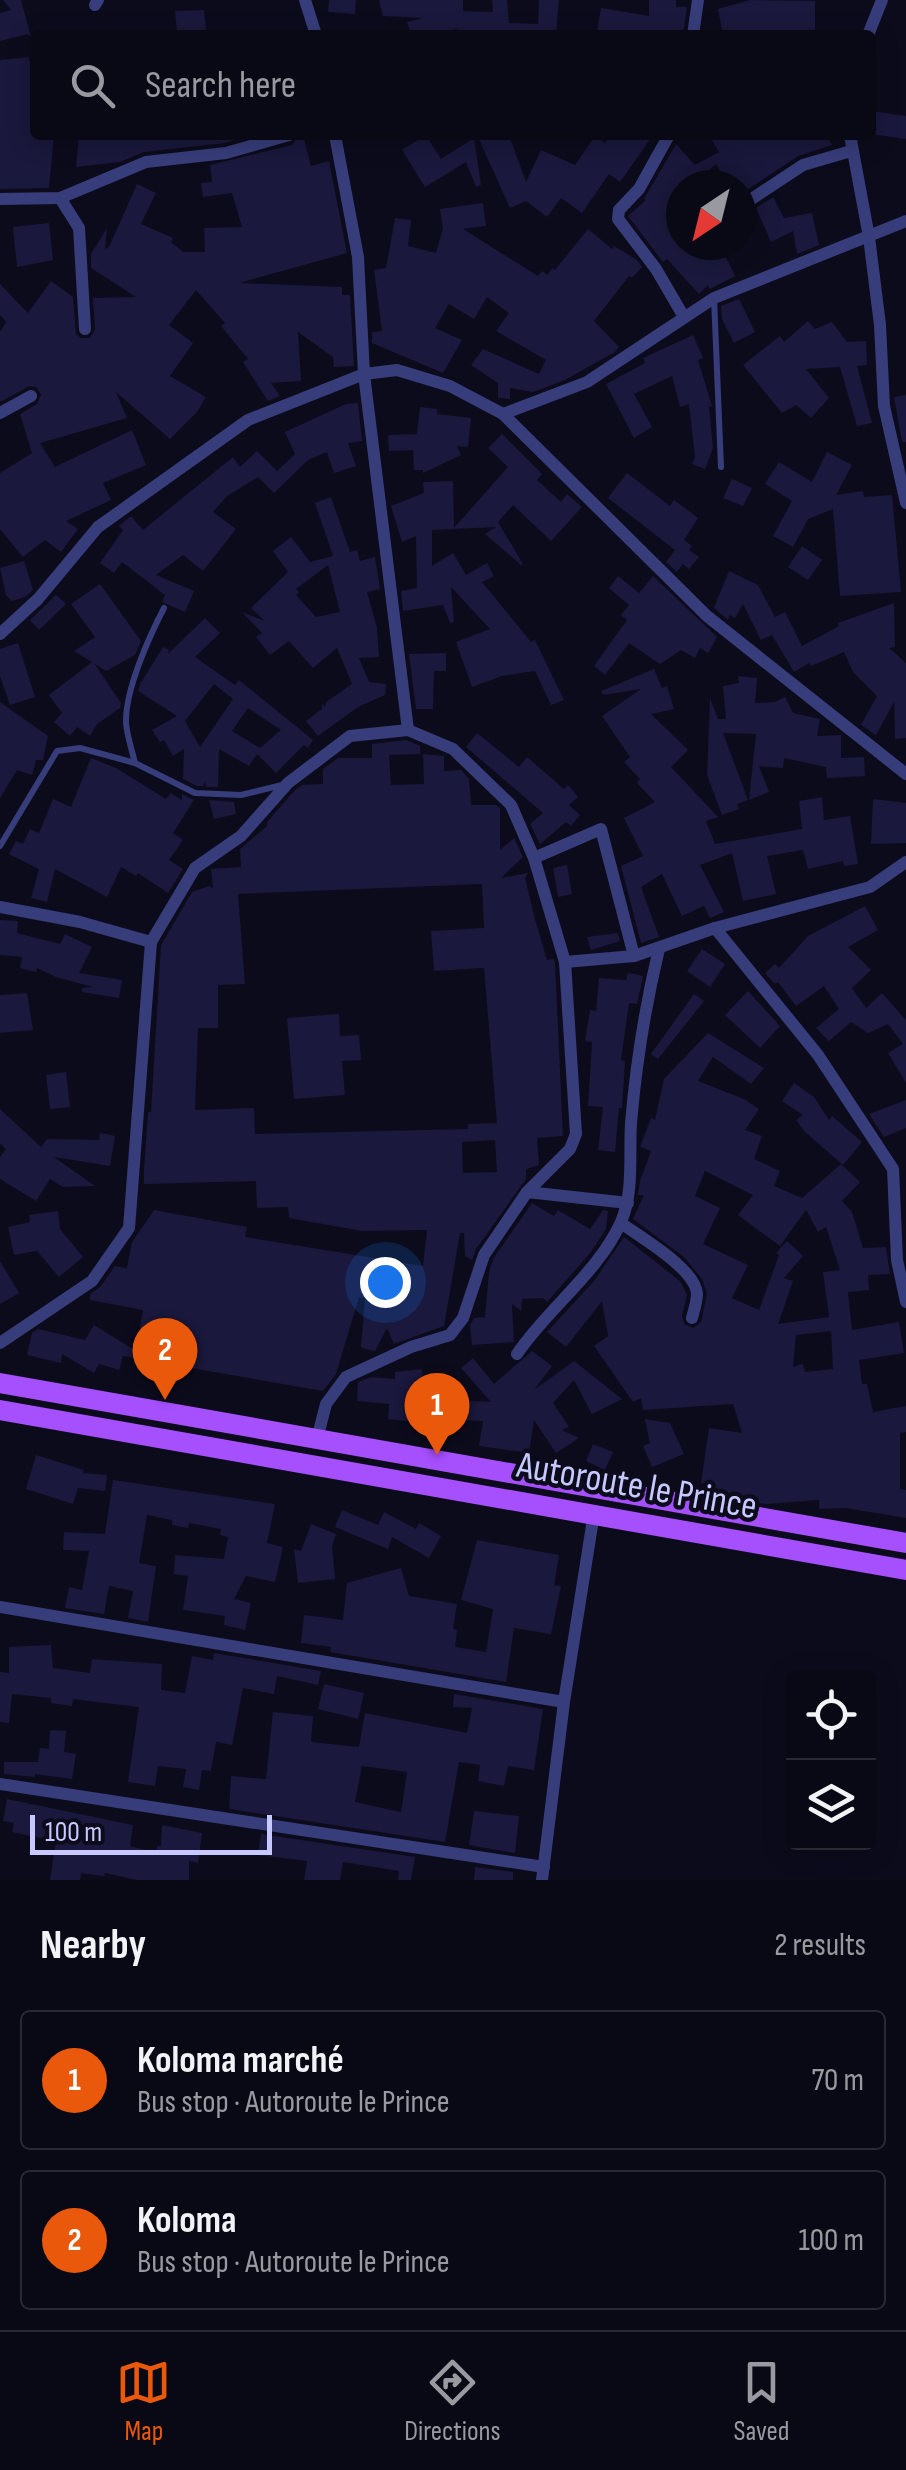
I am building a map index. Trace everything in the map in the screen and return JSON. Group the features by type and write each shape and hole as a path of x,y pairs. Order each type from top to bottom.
{"main road":[{"name":"Autoroute le Prince","path":"0,1382 906,1542"},
{"name":"Autoroute le Prince","path":"0,1410 906,1570"}],"street":[{"path":"305,0 314,30"},
{"path":"693,30 698,0"},
{"path":"870,30 882,0"},
{"path":"0,198 60,198 146,162 226,153 272,140"},
{"path":"336,140 358,257 364,374 408,730"},
{"path":"666,140 638,190 619,210 618,218 656,268 684,317"},
{"path":"850,140 870,237 884,406 906,503"},
{"path":"756,196 803,165 850,151"},
{"path":"60,198 78,228 85,330"},
{"path":"503,414 588,382 714,298 906,221"},
{"path":"0,634 38,599 98,527 248,420 364,374 397,370 450,386 503,414 708,616 906,774"},
{"path":"0,414 31,396"},
{"path":"0,1344 92,1281 128,1228 151,942 195,868 240,836 288,783 350,736 408,730 453,749 511,805 534,858 565,962 576,1134 570,1149 528,1192 484,1255 463,1318 450,1334 346,1376 326,1404 317,1439"},
{"path":"534,858 600,829 634,956"},
{"path":"565,962 634,956 716,928 870,887 906,862"},
{"path":"0,907 80,922 151,942"},
{"path":"716,928 818,1054 893,1169 906,1302"},
{"path":"517,1354 546,1315 596,1263 628,1203 641,1026 658,949"},
{"path":"528,1192 628,1203"},
{"path":"620,1223 670,1258 690,1278 698,1292 692,1318"},
{"path":"0,1784 543,1874 564,1702 594,1513"},
{"path":"0,1607 564,1702"}],"lane":[{"path":"714,298 720,467"},
{"path":"135,762 126,722 152,632 164,608"},
{"path":"0,846 57,751 80,748 135,762 195,793 242,795 288,783"}],"building":[{"path":"3,0 21,0 30,36 0,41 0,13 11,10"},
{"path":"329,0 356,0 355,14 328,12"},
{"path":"379,0 463,0 463,11 493,12 492,0 507,0 509,23 538,24 539,0 559,0 556,30 409,30 407,22 423,18 383,16"},
{"path":"649,0 676,0 676,7 687,7 684,30 597,30 601,8 649,16"},
{"path":"750,0 815,1 815,30 722,30 718,9"},
{"path":"204,10 206,30 177,30 175,11"},
{"path":"29,57 30,140 54,140 49,188 0,189 0,60"},
{"path":"876,112 906,116 906,139 876,135"},
{"path":"79,140 235,140 144,152 120,162 76,167"},
{"path":"296,140 304,140 311,166 329,161 347,253 239,283 342,287 342,295 350,295 354,366 334,367 333,357 298,332 301,381 271,383 280,396 268,401 243,362 248,359 221,326 225,323 196,290 169,325 193,343 170,376 206,397 197,412 170,439 116,392 127,418 40,443 55,467 132,430 146,465 103,483 111,500 66,521 78,529 61,552 45,540 23,557 0,529 0,473 32,453 20,414 37,404 41,395 30,386 0,402 0,332 6,322 0,315 0,284 28,313 51,281 73,297 76,334 90,338 95,329 93,298 136,297 91,268 91,254 107,228 105,249 109,247 137,184 156,193 141,224 173,238 171,242 183,252 205,252 204,228 242,227 232,193 203,197 201,183 212,182 210,165 292,145"},
{"path":"418,140 429,140 441,159 474,140 481,185 476,187 466,162 425,187 402,150"},
{"path":"479,140 511,140 526,182 541,150 575,165 592,140 649,140 620,182 609,174 582,213 561,198 547,217 526,201 510,208"},
{"path":"712,140 829,140 832,145 798,156 756,184 756,170 720,170 716,164 709,170 666,170 663,262 628,216 646,200 676,144 695,165 719,152"},
{"path":"773,197 784,218 812,213 819,245 797,254 793,231 771,242 756,208"},
{"path":"483,203 486,226 463,229 538,276 542,271 548,275 552,268 555,270 588,229 612,249 614,246 637,260 642,267 632,278 629,276 594,321 619,347 615,352 565,380 533,392 510,388 510,399 498,398 498,383 471,365 483,349 539,374 546,360 496,331 509,313 487,297 474,319 449,304 435,328 462,340 443,373 372,343 372,332 382,331 374,270 386,268 395,218 411,220 408,246 436,253 443,228 440,209"},
{"path":"49,223 53,260 17,267 13,227"},
{"path":"668,260 727,260 735,276 710,289 708,285 699,294"},
{"path":"739,299 755,332 734,343 722,319 721,306"},
{"path":"808,321 815,329 832,322 847,342 866,341 867,365 857,366 872,423 857,426 840,367 806,369 829,398 811,418 796,405 782,413 743,365 780,336 784,342"},
{"path":"693,335 703,358 698,360 712,406 709,407 713,448 705,469 692,464 695,457 689,404 680,407 672,376 634,394 652,427 634,438 606,384 645,363 643,358"},
{"path":"906,395 906,442 902,442 894,397"},
{"path":"358,403 362,441 348,443 356,466 334,473 327,452 308,460 274,493 258,477 227,496 213,512 236,529 203,571 183,555 156,575 194,591 185,612 162,602 165,595 122,562 114,573 100,563 123,530 119,526 131,516 143,530 233,457 240,467 257,451 277,471 295,454 285,432 346,404"},
{"path":"420,407 437,409 437,414 471,418 468,447 457,446 461,455 423,473 414,470 413,450 389,451 388,435 417,434"},
{"path":"502,434 542,474 537,480 561,502 567,494 582,507 551,541 513,505 498,522 521,565 485,534 496,527 432,530 432,566 453,553 466,575 487,563 494,576 482,582 531,642 535,640 564,700 551,705 535,671 502,676 472,687 456,642 490,629 451,587 454,622 450,623 443,605 403,611 401,591 417,588 416,536 402,542 391,506 424,493 423,482 453,481 454,528 508,467 488,448"},
{"path":"827,452 852,465 836,495 863,491 864,497 892,495 901,592 840,596 833,509 808,519 793,547 773,536 792,501 765,484 779,462 812,482"},
{"path":"627,473 670,506 674,500 698,518 684,540 699,557 689,569 683,564 677,572 666,562 675,550 608,498"},
{"path":"732,479 752,488 743,506 723,498"},
{"path":"331,497 350,552 357,550 360,561 375,557 380,589 367,592 377,628 379,657 359,658 369,682 386,684 385,695 358,707 318,736 306,721 322,709 322,703 325,707 326,702 352,684 337,648 313,668 289,641 270,655 256,637 262,633 242,612 265,621 251,608 288,572 273,551 291,537 310,562 333,556 315,503","holes":["328,565 340,612 316,617 296,595 296,589"]},
{"path":"802,546 822,560 808,580 788,567"},
{"path":"24,561 33,590 12,601 6,595 0,568"},
{"path":"729,571 758,585 775,617 785,612 802,646 839,626 838,623 894,603 895,647 889,648 906,663 906,738 895,739 894,702 876,735 861,725 877,696 853,672 844,652 794,672 772,635 761,640 743,604 735,618 730,615 728,620 714,608"},
{"path":"618,576 639,593 653,576 717,637 708,653 700,648 695,658 681,650 660,664 629,643 605,675 594,666 627,620 621,615 629,605 609,588"},
{"path":"100,584 141,641 135,655 106,671 94,663 121,703 120,708 97,724 90,736 77,727 70,736 54,722 62,713 49,695 92,662 74,651 95,637 71,604"},
{"path":"56,595 66,604 39,630 30,620"},
{"path":"205,618 220,633 195,657 235,685 239,680 313,740 308,748 304,745 276,773 257,754 249,766 219,749 218,787 206,787 205,782 197,786 183,779 184,749 173,756 164,740 160,742 152,730 177,716 138,691 163,647 169,650 168,654","holes":["214,684 233,699 200,747 185,721","248,708 281,730 260,748 232,731"]},
{"path":"18,643 35,697 10,705 0,676 0,649"},
{"path":"446,653 446,671 434,671 433,709 416,709 409,654"},
{"path":"654,669 662,688 667,686 674,709 651,714 688,750 671,767 718,817 706,821 715,844 802,829 799,801 822,797 824,820 850,816 858,864 844,866 843,861 808,869 803,850 767,856 776,894 743,901 732,853 700,865 724,912 710,918 704,906 682,916 662,874 641,887 659,937 641,943 621,866 643,856 624,818 655,802 624,762 630,757 602,716 641,689 603,695 601,691"},
{"path":"738,676 757,678 755,703 785,697 793,713 820,719 817,736 841,735 841,758 864,757 865,776 827,778 826,767 784,758 783,768 759,766 769,792 749,800 756,734 723,733 748,800 737,804 739,809 722,815 707,775 710,698 718,719 726,719 723,686 739,683"},
{"path":"0,702 48,736 43,760 36,760 32,775 17,770 0,798"},
{"path":"477,733 519,767 527,757 564,789 568,785 578,797 569,805 580,815 571,826 566,822 540,844 530,824 543,813 466,747"},
{"path":"406,740 420,746 420,754 389,755 391,785 424,784 423,754 444,756 444,771 461,770 469,779 471,805 500,808 500,850 514,838 523,857 501,878 528,873 525,878 547,960 554,959 555,963 563,1136 537,1138 539,1165 526,1169 526,1179 472,1260 465,1256 464,1233 460,1233 444,1326 394,1344 387,1328 375,1351 361,1348 365,1298 359,1297 336,1374 323,1391 123,1356 119,1370 99,1364 94,1373 62,1354 61,1363 27,1355 32,1333 38,1329 85,1340 94,1325 136,1351 143,1310 90,1300 90,1294 115,1266 127,1268 132,1242 154,1210 247,1227 245,1237 423,1266 427,1230 362,1231 289,1218 288,1207 257,1208 256,1181 144,1184 161,945 192,892 213,888 211,869 241,867 240,849 267,826 295,790 302,785 323,784 323,769 338,758 372,758 372,744","holes":["482,884 484,928 431,931 434,971 484,968 497,1123 468,1124 468,1129 255,1134 254,1108 195,1110 198,1028 218,1028 218,985 245,984 238,894","495,1140 497,1172 463,1173 462,1142"]},
{"path":"91,758 116,768 166,799 171,793 182,800 182,794 194,800 173,833 183,840 169,860 183,869 168,893 121,867 107,897 55,869 47,902 31,898 39,869 9,854 16,841 23,844 30,829 39,833 53,799 71,807"},
{"path":"873,799 906,803 906,843 871,844"},
{"path":"209,800 234,802 236,814 214,819"},
{"path":"567,865 572,894 558,897 553,868"},
{"path":"865,906 878,930 848,947 871,970 852,988 866,1008 882,993 906,1020 906,1083 888,1053 903,1044 888,1024 868,1033 851,1022 829,1041 816,1028 839,1009 824,986 796,1006 778,982 775,984 765,973 775,964 779,968 808,936"},
{"path":"0,920 18,921 17,933 60,944 65,934 92,947 79,973 122,980 119,998 82,992 82,988 93,987 37,968 36,972 20,968 22,957 0,955"},
{"path":"618,933 620,941 591,950 587,937"},
{"path":"702,949 725,964 710,987 687,971"},
{"path":"628,973 643,976 637,1004 629,1003 615,1152 598,1150 603,1107 588,1106 592,1042 585,1041 590,1010 596,1011 599,978 626,980"},
{"path":"748,991 780,1026 760,1048 725,1015"},
{"path":"27,993 33,1030 0,1033 0,995"},
{"path":"694,994 704,1001 658,1059 651,1054"},
{"path":"339,1014 340,1036 359,1035 361,1060 342,1061 345,1095 294,1099 287,1018"},
{"path":"708,1033 764,1068 751,1084 713,1057 698,1081 759,1109 745,1130 762,1136 754,1159 780,1171 774,1186 802,1198 841,1164 860,1182 842,1201 852,1212 863,1248 886,1247 890,1274 868,1275 869,1290 848,1292 852,1330 899,1322 904,1353 859,1360 862,1384 867,1384 873,1412 906,1406 906,1432 900,1433 900,1489 906,1490 906,1518 846,1508 819,1509 819,1500 766,1504 706,1494 708,1484 701,1483 709,1428 742,1433 733,1404 643,1410 641,1398 633,1402 594,1346 608,1336 602,1301 566,1347 547,1332 594,1281 624,1237 680,1281 687,1295 684,1324 693,1328 701,1322 707,1294 702,1279 684,1257 633,1219 644,1195 638,1195 640,1181 651,1151 640,1147 651,1118 655,1120 664,1079","holes":["705,1171 753,1195 738,1215 780,1246 806,1210 818,1232 826,1227 840,1270 823,1272 829,1317 778,1324 793,1281 784,1278 803,1256 787,1241 776,1253 779,1255 759,1310 732,1298 748,1265 703,1244 720,1208 695,1196","831,1331 833,1369 805,1372 803,1364 793,1367 796,1335"]},
{"path":"66,1072 70,1107 50,1109 46,1075"},
{"path":"794,1083 814,1097 829,1120 832,1116 862,1142 843,1165 804,1131 796,1120 803,1115 782,1101"},
{"path":"906,1100 906,1128 884,1137 869,1114"},
{"path":"0,1109 41,1147 47,1139 99,1140 100,1133 115,1136 110,1166 54,1157 95,1186 63,1187 50,1179 36,1201 0,1179 0,1157 6,1149 0,1143"},
{"path":"532,1203 554,1216 558,1210 590,1229 603,1210 608,1211 606,1229 547,1302 543,1298 522,1299 521,1311 512,1304 514,1342 472,1345 470,1325 474,1318 485,1317 493,1259"},
{"path":"58,1211 60,1229 83,1257 59,1277 37,1251 14,1255 8,1227 30,1222 29,1215"},
{"path":"0,1261 19,1293 0,1304"},
{"path":"532,1351 552,1366 534,1390 574,1361 622,1399 592,1414 574,1380 553,1403 569,1427 562,1430 579,1438 556,1453 534,1420 529,1453 479,1446 483,1421 425,1419 424,1423 388,1419 389,1404 357,1401 358,1382 371,1377 395,1379 395,1372 422,1369 425,1399 491,1402 461,1368 473,1358 494,1384"},
{"path":"645,1419 670,1423 684,1454 652,1467 643,1446 650,1443"},
{"path":"593,1444 613,1452 605,1470 586,1461"},
{"path":"36,1455 84,1470 83,1473 107,1475 105,1491 78,1488 73,1504 26,1489"},
{"path":"113,1480 275,1504 267,1543 283,1547 275,1582 246,1576 234,1599 251,1603 245,1630 224,1625 225,1616 183,1610 188,1576 174,1574 175,1555 224,1559 228,1537 220,1535 221,1529 189,1523 188,1528 172,1525 172,1520 147,1515 139,1563 156,1566 148,1622 128,1618 133,1591 109,1586 104,1614 65,1608 69,1587 82,1590 89,1551 63,1550 64,1532 105,1534"},
{"path":"342,1510 378,1525 384,1512 416,1529 419,1523 441,1536 429,1558 392,1537 388,1549 335,1527"},
{"path":"311,1524 336,1534 332,1546 335,1579 298,1583 294,1549 301,1551"},
{"path":"477,1540 559,1555 554,1585 561,1586 551,1634 514,1628 506,1682 330,1652 331,1647 301,1643 304,1615 343,1620 347,1583 401,1568 409,1596 457,1604 455,1647 486,1652 493,1609 461,1600"},
{"path":"51,1645 53,1668 90,1673 92,1659 162,1664 161,1690 185,1693 192,1656 213,1660 214,1653 321,1671 318,1685 277,1676 274,1694 243,1688 232,1745 216,1742 211,1771 202,1770 199,1790 183,1787 186,1769 158,1766 155,1786 128,1782 139,1707 73,1699 72,1706 51,1703 51,1698 12,1694 9,1723 0,1722 0,1672 9,1673 9,1647"},
{"path":"324,1684 364,1693 358,1719 318,1709"},
{"path":"454,1694 543,1709 534,1770 508,1766 504,1786 478,1781 480,1765 459,1762 445,1842 229,1809 231,1776 266,1779 273,1712 313,1716 311,1742 359,1747 365,1713 467,1733 472,1708 453,1707","holes":["362,1766 407,1772 401,1812 355,1802"]},
{"path":"50,1730 66,1731 64,1752 76,1754 72,1779 4,1774 4,1762 38,1762 40,1748 49,1749"},
{"path":"7,1799 133,1825 130,1846 156,1853 157,1846 161,1846 162,1825 202,1833 198,1863 189,1861 189,1880 137,1880 81,1873 80,1880 50,1880 56,1841 12,1832 14,1823 3,1821"},
{"path":"474,1811 519,1816 515,1853 469,1845"},
{"path":"261,1834 415,1857 411,1880 398,1880 399,1871 343,1862 340,1880 304,1880 307,1861 258,1855"},
{"path":"475,1867 513,1872 513,1880 474,1880"}],"place":[{"name":"Koloma","path":"165,1400"},
{"name":"Koloma marché","path":"437,1455"}]}
